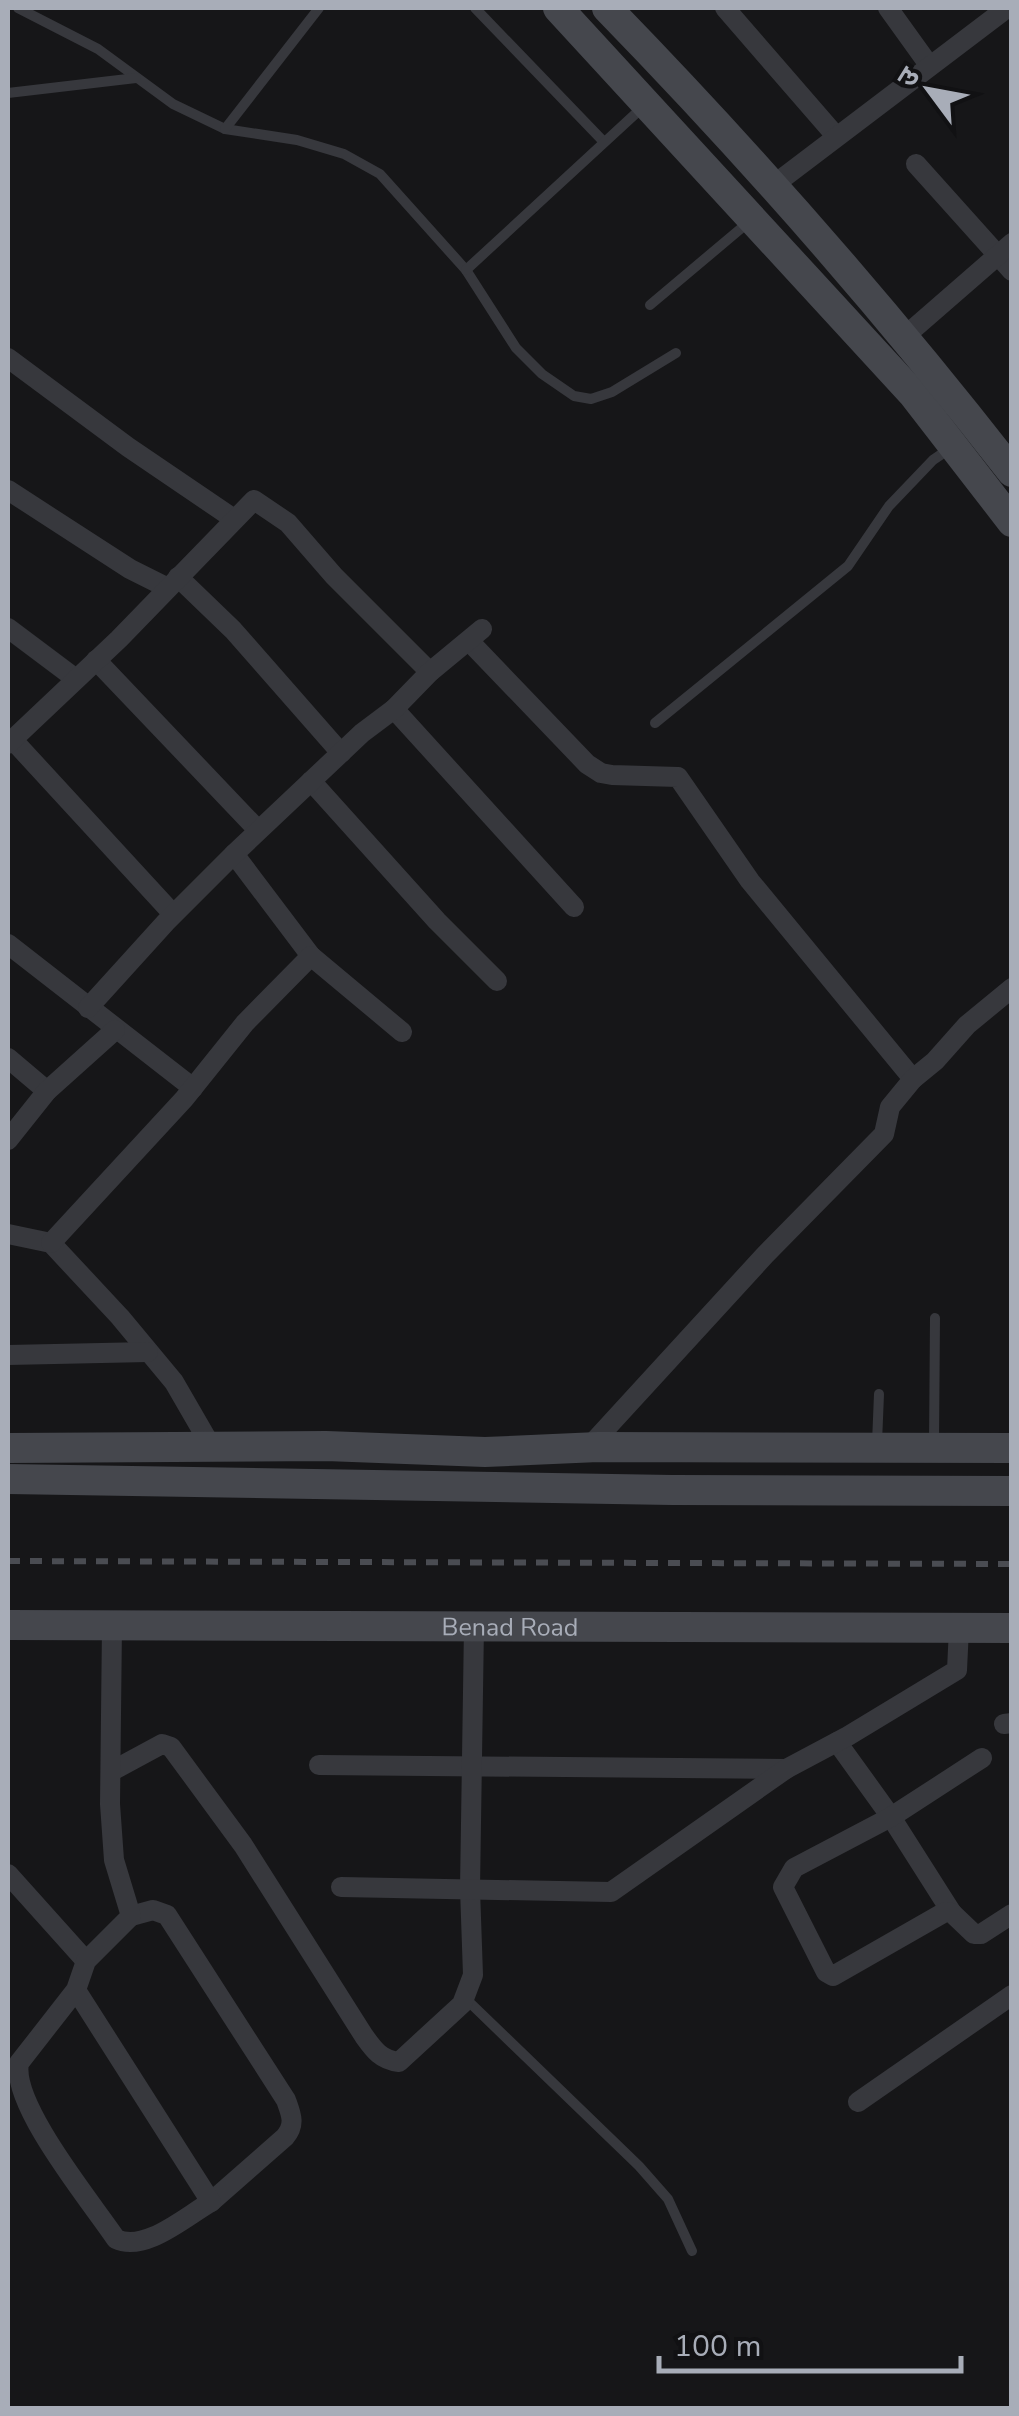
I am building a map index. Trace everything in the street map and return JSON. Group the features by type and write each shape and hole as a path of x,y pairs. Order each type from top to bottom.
{"street":[{"path":"558,8 898,378 1012,522"},
{"path":"607,8 808,225 1012,472"},
{"path":"725,8 836,136"},
{"path":"888,8 929,65"},
{"path":"771,187 1007,8"},
{"path":"898,378 913,348 1007,256 916,164"},
{"path":"8,358 234,519"},
{"path":"8,490 130,569 173,582 233,630 341,753"},
{"path":"173,914 10,742 254,500 288,523 334,576 430,672"},
{"path":"8,628 76,679"},
{"path":"88,1008 173,914 258,830 475,635 587,764 601,774 678,776 750,881 913,1080"},
{"path":"96,660 258,830"},
{"path":"394,709 574,907"},
{"path":"311,782 438,922 497,980"},
{"path":"234,854 311,956 402,1032"},
{"path":"8,944 193,1088"},
{"path":"51,1243 193,1088 245,1023 311,956"},
{"path":"589,1447 791,1227 884,1134 890,1107 913,1080 1012,988"},
{"path":"8,1140 47,1090 116,1030"},
{"path":"8,1058 47,1090"},
{"path":"8,1234 51,1243 174,1382 211,1446"},
{"path":"8,1355 148,1352"},
{"path":"8,1448 211,1446 485,1452 589,1447 1012,1448"},
{"path":"8,1480 1012,1491"},
{"name":"Benad Road","path":"8,1625 1012,1628"},
{"path":"112,1625 110,1804 114,1860 131,1916"},
{"path":"112,1772 162,1744 179,1755 243,1845 377,2054 399,2062 446,2022 466,1998 473,1975 470,1889 474,1626"},
{"path":"342,1887 611,1892 786,1769 956,1670 959,1628"},
{"path":"837,1742 952,1913 974,1934 981,1934 1012,1914"},
{"path":"952,1913 938,1915 833,1976 826,1972 783,1887 794,1868 891,1817 982,1758"},
{"path":"319,1766 786,1769"},
{"path":"8,1874 86,1961"},
{"path":"153,1910 167,1915 286,2100 293,2119 286,2137 211,2202 145,2241 126,2244 116,2240 46,2139 16,2076 19,2064 76,1990 86,1961 131,1916 153,1910"},
{"path":"76,1990 211,2202"},
{"path":"858,2102 1012,1995"}],"lane":[{"path":"18,8 98,49 173,104 225,130 296,140 344,154 380,174 466,270 516,348 542,374 574,396 591,399 612,392 676,354"},
{"path":"225,130 319,8"},
{"path":"475,8 604,142"},
{"path":"8,94 137,78"},
{"path":"466,270 645,104"},
{"path":"650,304 752,220"},
{"path":"655,724 848,566 889,506 932,460 953,446"},
{"path":"933,1449 936,1318"},
{"path":"877,1448 878,1394"},
{"path":"466,1998 640,2166 668,2199 692,2251"}],"railway":[{"path":"8,1561 1012,1564"}]}
